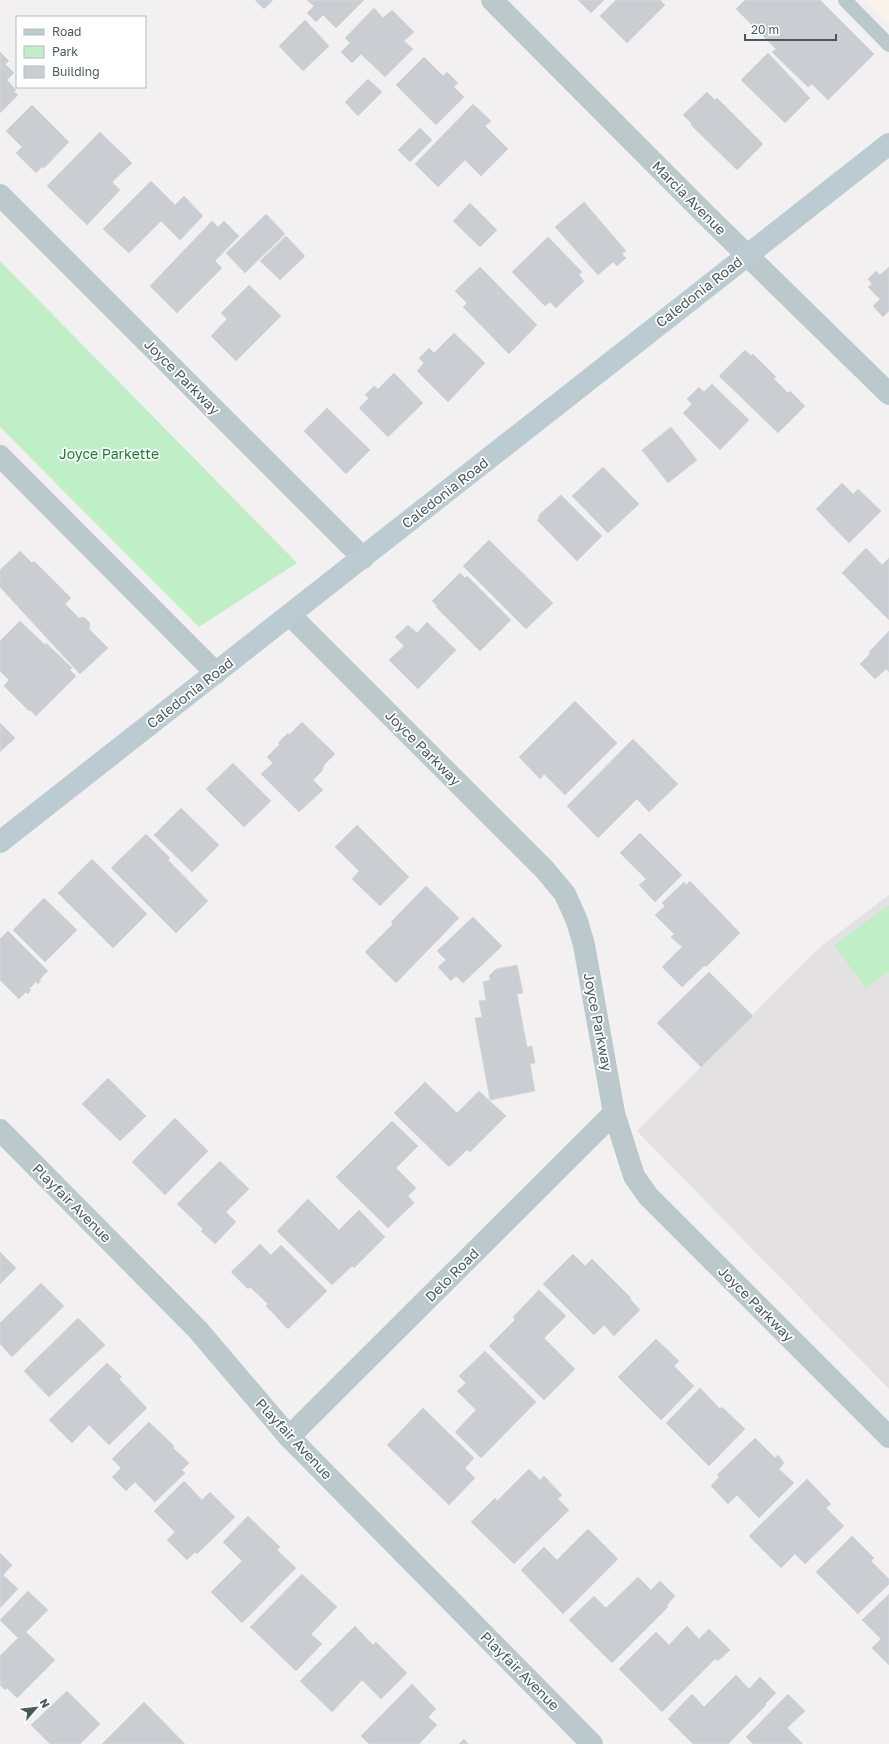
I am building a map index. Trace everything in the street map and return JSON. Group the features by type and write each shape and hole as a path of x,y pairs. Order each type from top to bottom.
{"street":[{"name":"Marcia Avenue","path":"492,0 746,255 889,394"},
{"name":"Caledonia Road","path":"0,842 889,144"},
{"name":"Joyce Parkway","path":"0,195 363,558"},
{"path":"0,456 216,673"},
{"name":"Joyce Parkway","path":"290,615 544,870 565,894 577,921 584,945 614,1113 634,1176 648,1196 889,1437"},
{"name":"Delo Road","path":"289,1437 614,1113"},
{"name":"Playfair Avenue","path":"0,1130 198,1330 289,1437 592,1744"}],"lane":[{"path":"844,0 889,45"}],"shaded area":[{"path":"866,0 889,0 889,22"},
{"path":"889,895 889,1389 637,1131 819,948"}],"green space":[{"name":"Joyce Parkette","path":"0,261 297,563 199,627 0,427"},
{"path":"889,905 889,971 866,988 834,945"}],"building":[{"path":"255,0 273,0 264,9"},
{"path":"307,0 364,0 336,28 323,15 316,22 307,13 314,6"},
{"path":"578,0 604,0 591,13"},
{"path":"616,0 660,0 665,5 627,43 600,16"},
{"path":"745,0 820,0 874,54 828,100 812,84 808,87 772,52 776,49 736,9"},
{"path":"374,8 383,18 392,10 414,32 404,41 413,49 385,77 361,54 352,63 341,52 350,43 345,38"},
{"path":"305,20 329,46 303,71 279,46"},
{"path":"0,52 9,61 5,64 14,73 7,80 16,90 14,92 18,95 0,113"},
{"path":"768,53 810,98 785,123 741,80"},
{"path":"424,57 443,76 447,72 458,83 454,87 464,97 436,125 396,85"},
{"path":"368,79 382,92 358,116 345,102"},
{"path":"707,92 715,100 717,98 763,144 737,170 691,125 692,124 683,115"},
{"path":"473,104 491,121 485,126 508,149 481,176 465,160 438,187 415,164"},
{"path":"32,105 69,142 44,168 42,167 36,173 16,153 22,147 6,131"},
{"path":"420,128 432,140 410,162 398,150"},
{"path":"100,132 132,163 112,182 120,190 87,225 47,186"},
{"path":"151,181 175,205 184,196 203,216 180,240 161,221 129,253 103,229"},
{"path":"584,202 626,251 622,254 626,258 617,266 613,262 598,275 555,227"},
{"path":"470,203 497,230 480,247 453,221"},
{"path":"266,214 285,234 245,273 226,253"},
{"path":"212,221 218,227 224,221 239,236 215,261 222,268 177,313 150,286"},
{"path":"286,236 305,256 280,280 260,261"},
{"path":"548,237 582,272 579,275 584,281 556,308 550,302 545,306 512,272"},
{"path":"480,267 537,325 509,354 463,307 467,303 455,291"},
{"path":"889,267 889,311 883,317 873,306 880,299 868,287 872,284 868,279 876,271 880,275"},
{"path":"249,285 281,316 236,361 211,336 227,319 221,313"},
{"path":"454,333 485,363 448,402 417,371 424,363 419,358 429,348 434,353"},
{"path":"745,350 751,356 753,354 776,377 774,379 788,393 790,391 805,406 778,433 719,376"},
{"path":"394,373 423,403 388,437 359,408 369,398 365,395 374,386 378,389"},
{"path":"712,384 749,420 720,450 683,413 692,404 687,399 699,387 704,392"},
{"path":"327,408 370,450 346,474 304,431"},
{"path":"671,427 697,460 668,483 642,450"},
{"path":"603,467 639,504 608,533 572,496"},
{"path":"842,483 853,494 858,489 881,511 849,543 816,509"},
{"path":"561,495 602,536 577,561 537,520 539,515"},
{"path":"489,540 553,603 526,629 463,566"},
{"path":"866,548 882,565 889,558 889,620 842,573"},
{"path":"20,551 32,563 34,561 71,598 65,604 79,618 84,617 90,623 89,629 108,648 80,674 0,587 0,570"},
{"path":"460,573 465,578 467,576 511,620 480,651 436,607 437,606 432,601"},
{"path":"20,621 72,668 70,670 76,676 36,716 4,686 9,680 0,671 0,641"},
{"path":"427,622 456,650 418,689 389,660 404,646 395,637 408,625 417,633"},
{"path":"889,631 889,672 886,669 875,679 860,664"},
{"path":"575,701 617,743 565,795 544,774 540,779 519,757"},
{"path":"302,722 335,754 324,765 322,771 313,780 323,790 299,812 261,774 273,763 267,757 280,744 278,743 288,733 289,735"},
{"path":"0,723 15,738 0,752"},
{"path":"633,739 678,784 649,812 637,799 598,838 567,806"},
{"path":"233,763 271,801 244,827 206,789"},
{"path":"181,808 219,845 192,872 154,835"},
{"path":"357,825 409,877 380,906 352,879 359,871 335,847"},
{"path":"640,833 682,875 655,902 639,885 646,879 620,853"},
{"path":"146,834 170,858 168,860 208,901 176,933 111,868"},
{"path":"92,859 147,914 113,948 58,893"},
{"path":"690,881 740,933 706,967 705,965 682,987 662,967 682,947 671,937 674,934 655,915 665,906 662,903 684,882 686,885"},
{"path":"426,886 459,918 396,983 365,952 393,924 391,922"},
{"path":"44,898 77,930 45,962 13,930"},
{"path":"473,917 502,946 463,983 456,976 451,981 438,967 446,960 437,951"},
{"path":"8,931 48,971 40,979 41,980 38,984 36,982 29,989 31,990 28,994 26,992 19,999 0,980 0,939"},
{"path":"517,965 523,993 517,994 527,1047 532,1046 535,1063 530,1064 535,1091 490,1100 475,1018 482,1017 479,1001 486,1000 483,982 490,980 489,976 496,969"},
{"path":"709,972 753,1016 701,1067 657,1023"},
{"path":"108,1078 146,1116 120,1141 82,1104"},
{"path":"425,1082 457,1113 479,1091 506,1116 470,1152 467,1150 449,1167 394,1113"},
{"path":"175,1118 208,1151 165,1195 132,1162"},
{"path":"392,1121 418,1146 396,1168 416,1188 408,1196 414,1203 388,1228 336,1177"},
{"path":"220,1161 249,1189 226,1212 236,1222 215,1244 201,1231 203,1229 177,1204"},
{"path":"308,1199 339,1230 359,1210 385,1237 354,1268 352,1266 332,1285 277,1231"},
{"path":"260,1244 271,1255 281,1245 327,1291 288,1329 266,1306 268,1304 250,1287 248,1289 231,1272"},
{"path":"0,1252 16,1268 0,1284"},
{"path":"573,1254 585,1266 592,1259 631,1298 630,1299 640,1310 614,1336 604,1325 594,1335 543,1284"},
{"path":"41,1283 64,1306 12,1357 0,1344 0,1323"},
{"path":"539,1290 566,1316 544,1338 575,1369 544,1400 489,1346 515,1320 513,1317"},
{"path":"78,1318 105,1345 49,1397 24,1371"},
{"path":"656,1339 679,1361 674,1366 694,1386 661,1420 618,1377"},
{"path":"485,1351 536,1402 481,1458 455,1432 476,1410 457,1391 466,1383 459,1376"},
{"path":"107,1363 122,1377 119,1379 147,1408 109,1445 89,1425 72,1443 49,1420"},
{"path":"700,1388 720,1409 722,1407 745,1429 709,1466 666,1423"},
{"path":"423,1408 474,1458 465,1468 475,1478 449,1505 387,1445"},
{"path":"149,1422 189,1463 182,1470 185,1473 155,1502 135,1482 126,1491 112,1477 121,1468 112,1459"},
{"path":"755,1438 775,1458 778,1455 784,1463 779,1469 794,1483 759,1518 737,1495 728,1504 711,1486 719,1477 717,1475"},
{"path":"529,1469 540,1480 544,1476 562,1495 558,1499 569,1510 514,1564 471,1522 495,1498 497,1501"},
{"path":"807,1479 831,1504 826,1508 844,1526 805,1564 795,1554 781,1568 749,1536"},
{"path":"184,1481 202,1500 210,1492 235,1517 197,1554 195,1552 187,1560 167,1540 175,1532 154,1511"},
{"path":"248,1516 280,1547 277,1550 296,1568 242,1623 211,1592 242,1561 223,1542"},
{"path":"588,1529 618,1559 563,1614 521,1570 544,1547 557,1560"},
{"path":"852,1536 874,1558 871,1561 889,1579 889,1584 858,1614 816,1572"},
{"path":"0,1553 12,1565 3,1575 18,1589 0,1608"},
{"path":"302,1574 337,1607 311,1634 322,1644 296,1671 250,1627"},
{"path":"638,1577 651,1590 660,1581 675,1596 667,1605 668,1607 612,1663 569,1620 594,1596 606,1608"},
{"path":"28,1591 48,1610 26,1632 55,1660 17,1698 7,1688 5,1690 0,1685 0,1656 18,1638 0,1620"},
{"path":"889,1594 889,1665 872,1648 881,1639 862,1620"},
{"path":"355,1626 373,1645 376,1642 407,1673 381,1699 362,1680 332,1712 300,1681"},
{"path":"687,1626 699,1639 709,1629 730,1650 718,1661 715,1659 662,1712 619,1669 656,1632 669,1645"},
{"path":"736,1675 749,1689 760,1677 776,1693 728,1744 693,1744 668,1719 692,1694 704,1707"},
{"path":"412,1684 436,1709 428,1717 437,1725 419,1744 369,1744 361,1736"},
{"path":"67,1691 100,1724 80,1744 50,1744 31,1725"},
{"path":"788,1694 805,1711 787,1728 803,1744 753,1744 746,1737"},
{"path":"144,1702 185,1744 102,1744"},
{"path":"464,1739 468,1744 459,1744"}]}
